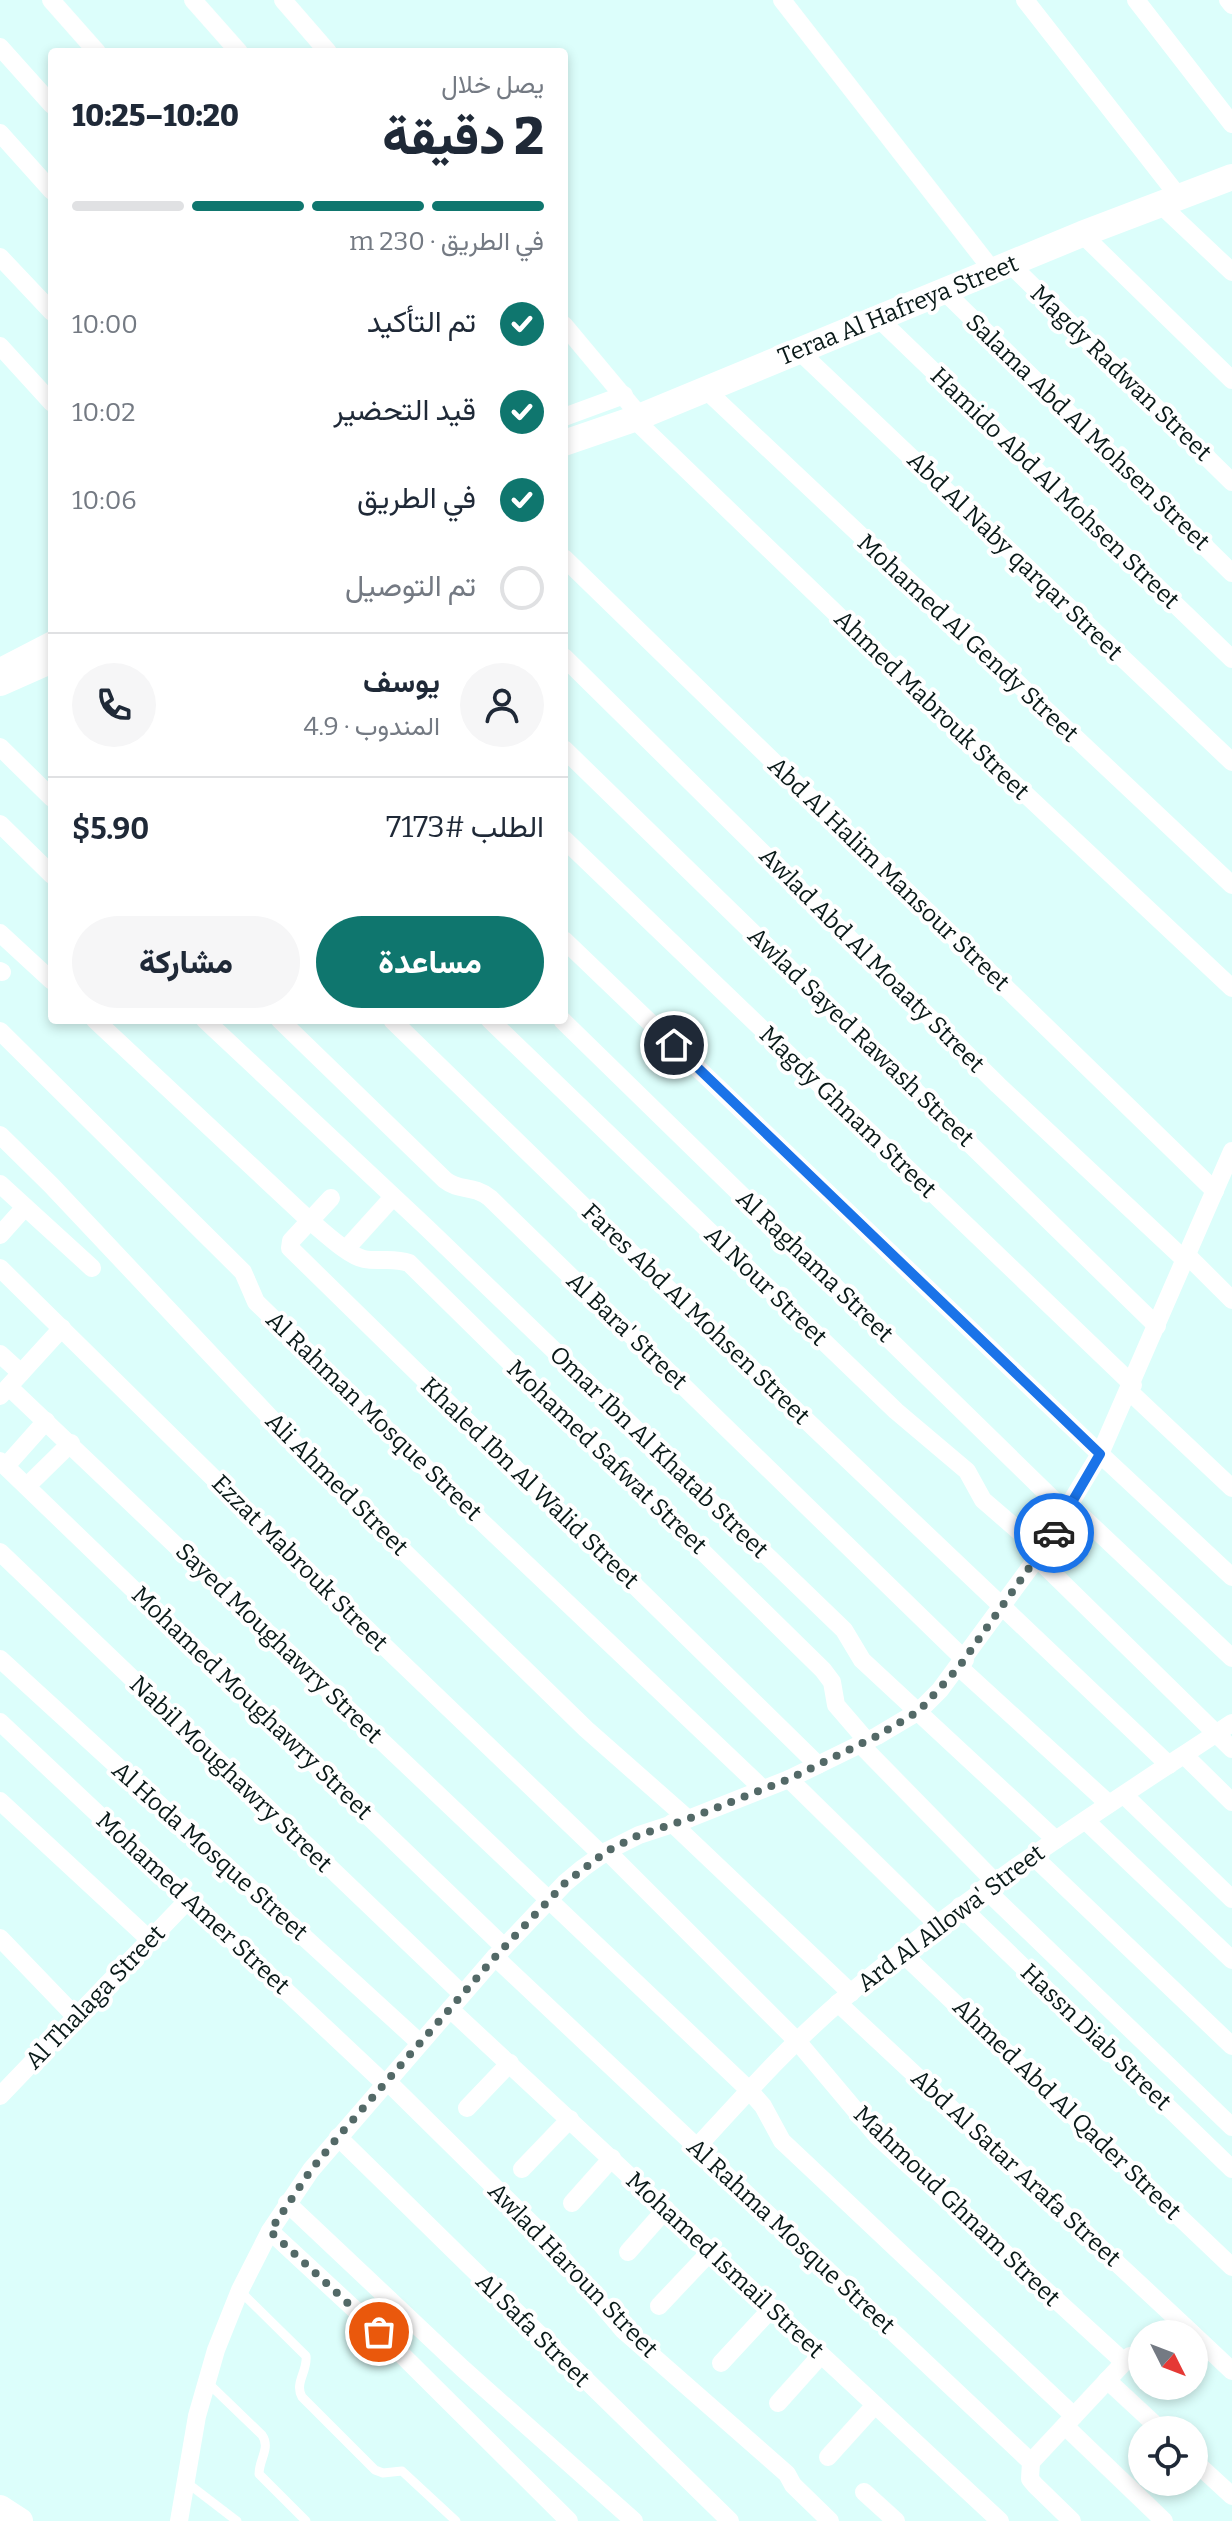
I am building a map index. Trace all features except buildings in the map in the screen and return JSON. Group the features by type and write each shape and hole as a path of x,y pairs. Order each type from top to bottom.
{"street":[{"path":"51,0 93,48"},
{"path":"193,0 235,48"},
{"path":"283,0 325,48"},
{"name":"Magdy Radwan Street","path":"782,0 1001,268 1232,482"},
{"path":"1025,0 1170,201 1232,272"},
{"path":"1136,0 1232,124"},
{"path":"0,47 48,101"},
{"path":"0,133 48,187"},
{"name":"Teraa Al Hafreya Street","path":"568,441 633,410 705,389 1082,234 1232,177"},
{"path":"1082,234 1232,380"},
{"path":"0,257 48,308"},
{"name":"Salama Abd Al Mohsen Street","path":"943,290 1232,573"},
{"name":"Hamido Abd Al Mohsen Street","path":"877,317 1232,659"},
{"name":"Ahmed Mabrouk Street","path":"568,330 633,410 955,728 1232,988"},
{"path":"0,346 48,399"},
{"name":"Abd Al Naby qarqar Street","path":"798,350 1232,762"},
{"name":"Mohamed Al Gendy Street","path":"705,389 1232,885"},
{"name":"Teraa Al Hafreya Street","path":"568,417 633,410"},
{"name":"Abd Al Halim Mansour Street","path":"568,562 1222,1189"},
{"path":"0,667 48,642"},
{"name":"Awlad Abd Al Moaaty Street","path":"568,661 998,1085 1232,1300"},
{"path":"0,683 47,670"},
{"path":"0,747 48,794"},
{"name":"Awlad Sayed Rawash Street","path":"568,753 1157,1326"},
{"path":"0,824 48,871"},
{"name":"Magdy Ghnam Street","path":"568,843 1232,1488"},
{"path":"0,933 48,977"},
{"path":"568,944 1232,1577"},
{"name":"Mohamed Safwat Street","path":"99,1024 310,1221 346,1249 364,1259 399,1259 409,1263 823,1670 832,1682 836,1705 864,1742 989,1885 1232,2127"},
{"name":"Omar Ibn Al Khatab Street","path":"209,1024 844,1630 862,1660 1056,1840"},
{"name":"Al Bara' Street","path":"284,1024 452,1186 477,1189 490,1198 962,1664 1232,1899"},
{"name":"Fares Abd Al Mohsen Street","path":"396,1024 686,1306 1004,1605 1177,1760 1232,1802"},
{"name":"Al Nour Street","path":"494,1024 896,1411 967,1471 983,1500 1224,1728 1232,1749"},
{"name":"Al Raghama Street","path":"566,1024 1069,1509 1232,1658"},
{"name":"Al Rahman Mosque Street","path":"0,1031 243,1272 256,1302 763,1789"},
{"name":"Ali Ahmed Street","path":"0,1135 313,1463 680,1821 844,1998"},
{"path":"179,2521 197,2416 216,2350 240,2290 287,2203 338,2137 462,1994 565,1883 604,1853 639,1835 789,1779 864,1742 919,1711 962,1664 1039,1555 1100,1454 1131,1389 1186,1257 1222,1189 1232,1151"},
{"path":"0,1184 92,1268"},
{"path":"346,1249 393,1197"},
{"name":"Khaled Ibn Al Walid Street","path":"331,1198 289,1244 290,1248 818,1765"},
{"path":"0,1235 25,1207"},
{"name":"Ezzat Mabrouk Street","path":"0,1268 381,1643 604,1853 798,2042"},
{"path":"10,1385 62,1328"},
{"name":"Sayed Moughawry Street","path":"0,1354 10,1385 749,2090 763,2106 782,2141 1069,2421 1164,2521"},
{"path":"3,1463 46,1421"},
{"path":"27,1486 71,1443"},
{"name":"Mohamed Moughawry Street","path":"3,1463 499,1952"},
{"name":"Nabil Moughawry Street","path":"0,1552 462,1994"},
{"name":"Al Hoda Mosque Street","path":"0,1659 420,2043"},
{"name":"Mohamed Amer Street","path":"0,1722 386,2082"},
{"name":"Ard Al Allowa' Street","path":"697,2147 749,2090 844,1998 936,1923 1224,1728"},
{"path":"789,1779 936,1923"},
{"path":"0,1801 150,1940"},
{"path":"1086,1821 1232,1960"},
{"path":"1033,1856 1232,2046"},
{"name":"Al Thalaga Street","path":"4,2084 76,2017 189,1899"},
{"name":"Hassn Diab Street","path":"960,1906 1232,2169"},
{"path":"0,1938 76,2017"},
{"name":"Al Rahma Mosque Street","path":"499,1952 697,2147 1031,2462 1030,2479 1072,2521"},
{"name":"Ahmed Abd Al Qader Street","path":"901,1952 1232,2267"},
{"name":"Abd Al Satar Arafa Street","path":"844,1998 1179,2320"},
{"name":"Mohamed Ismail Street","path":"450,2009 875,2405 978,2514 1000,2521"},
{"name":"Mahmoud Ghnam Street","path":"798,2042 877,2136 1128,2358 1107,2380"},
{"path":"467,2108 510,2063"},
{"name":"Awlad Haroun Street","path":"386,2082 542,2234 623,2330 787,2474 793,2485 830,2521"},
{"path":"522,2169 570,2119"},
{"name":"Al Safa Street","path":"338,2137 730,2521"},
{"path":"572,2203 612,2158"},
{"path":"287,2203 462,2368 634,2521"},
{"path":"628,2252 666,2209"},
{"path":"270,2231 379,2332 569,2521"},
{"path":"659,2306 711,2251"},
{"path":"721,2363 772,2308"},
{"name":"Abd Al Satar Arafa Street","path":"1208,2348 1232,2371"},
{"path":"778,2403 821,2355"},
{"path":"1031,2462 1107,2380 1146,2416"},
{"path":"828,2457 875,2405"},
{"path":"1208,2474 1232,2496"},
{"path":"864,2492 896,2521"},
{"path":"0,2508 20,2521"}],"lane":[{"path":"240,2290 306,2356 299,2387 302,2397 375,2470 383,2473 402,2471 456,2521"},
{"path":"207,2382 262,2435 266,2446 259,2474 306,2521"},
{"path":"186,2482 237,2521"}],"way so far":[{"path":"379,2332 270,2231 287,2203 338,2137 495,1957 583,1868 607,1851 639,1835 789,1779 877,1736 919,1711 959,1667 1054,1533"}],"route":[{"path":"674,1045 1100,1454 1054,1533"}]}
